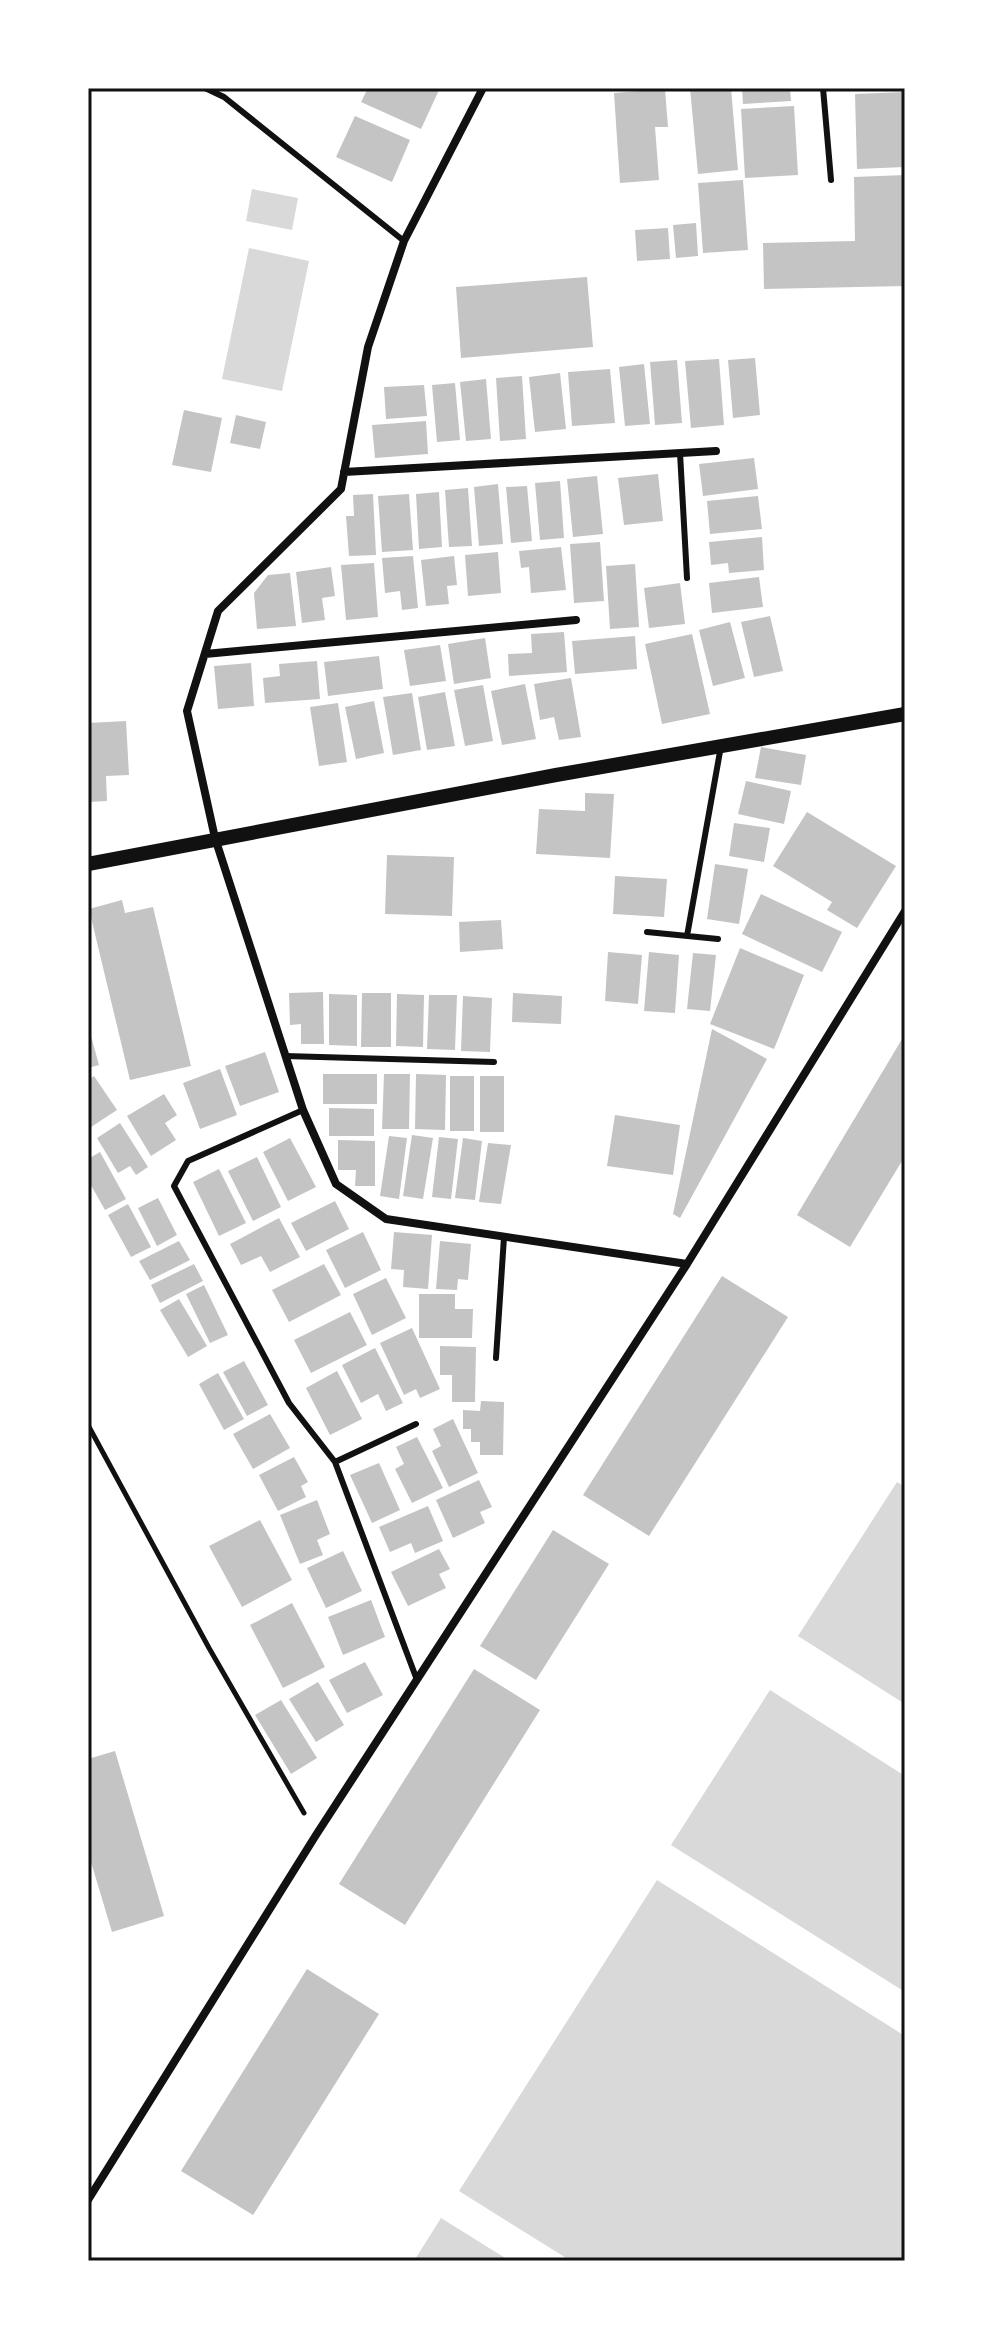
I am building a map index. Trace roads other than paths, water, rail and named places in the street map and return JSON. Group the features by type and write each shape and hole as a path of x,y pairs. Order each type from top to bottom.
{"street":[{"path":"483,88 404,241 368,347 341,489 218,611 187,711 215,838 303,1110 336,1184 386,1219 687,1264"},
{"path":"344,472 716,451"},
{"path":"205,654 576,620"},
{"path":"88,864 215,838 905,714"},
{"path":"88,2200 316,1835 687,1264 905,911"}],"lane":[{"path":"205,88 224,97 404,241"},
{"path":"823,88 831,180"},
{"path":"680,453 687,578"},
{"path":"687,936 721,746"},
{"path":"647,932 718,939"},
{"path":"285,1056 494,1062"},
{"path":"303,1110 188,1161 174,1186 289,1403 335,1462 417,1680"},
{"path":"496,1358 504,1237"},
{"path":"335,1462 416,1424"}]}
